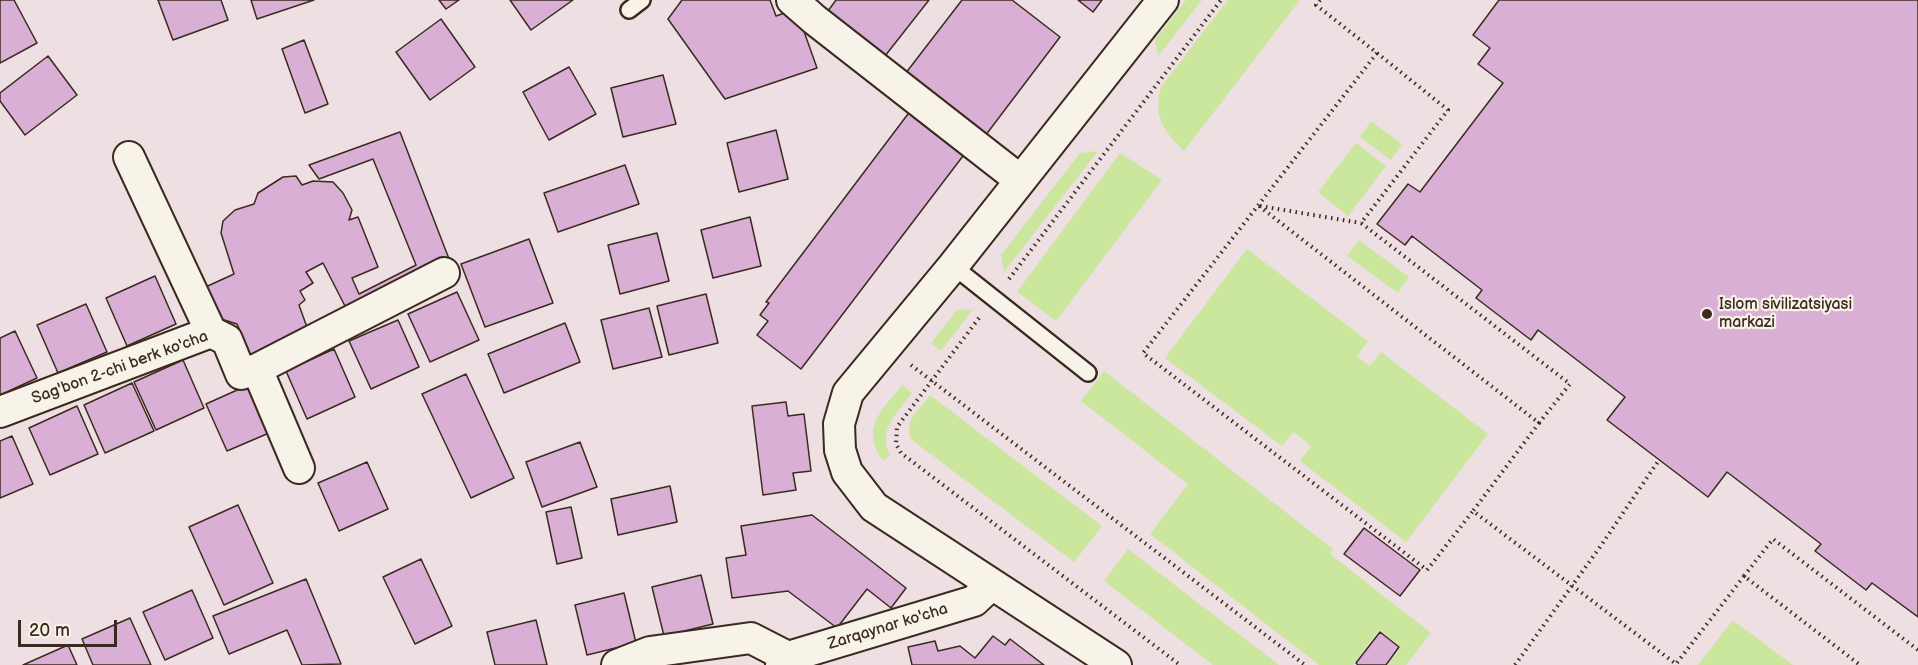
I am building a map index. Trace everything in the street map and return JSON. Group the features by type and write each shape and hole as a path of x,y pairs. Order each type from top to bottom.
{"street":[{"path":"792,0 1020,180"},
{"path":"1116,665 874,507 847,472 840,450 839,424 848,393 953,266 1163,0"},
{"path":"129,157 211,332"},
{"path":"299,468 257,369 444,273"},
{"name":"Sag'bon 2-chi berk ko'cha","path":"0,412 211,332 227,340 241,374 257,369"},
{"name":"Zarqaynar ko'cha","path":"784,661 974,601 992,584"},
{"path":"617,665 650,652 751,638 784,661"}],"lane":[{"path":"629,10 642,0"},
{"path":"953,266 1088,373"}],"path":[{"path":"1320,0 1316,4 1448,110 1361,223"},
{"path":"1259,206 1361,223 1570,384 1427,570 1143,353 1377,53"},
{"path":"1259,206 1539,423"},
{"path":"887,346 1305,665"},
{"path":"1515,665 1659,460"},
{"path":"1473,511 1675,664 1773,539 1918,650"},
{"path":"1744,576 1860,665"}],"green space":[{"path":"1186,0 1202,0 1158,56 1155,40"},
{"path":"1228,0 1300,0 1184,151 1165,129 1159,115 1161,87"},
{"path":"1371,121 1402,144 1391,160 1360,137"},
{"path":"1356,143 1386,166 1348,216 1318,192"},
{"path":"1098,151 1004,272 1001,255 1080,153"},
{"path":"1120,153 1162,180 1056,321 1017,292"},
{"path":"1359,240 1409,277 1398,293 1347,256"},
{"path":"1247,249 1368,341 1357,356 1370,366 1381,352 1488,434 1406,542 1300,461 1311,446 1293,432 1282,446 1165,358"},
{"path":"973,309 941,351 931,343 957,310"},
{"path":"1104,371 1333,549 1330,554 1431,633 1406,665 1388,665 1401,647 1379,630 1353,665 1319,665 1150,534 1188,484 1081,401"},
{"path":"902,385 912,393 895,414 888,429 886,437 890,455 883,461 876,449 873,429 881,412"},
{"path":"930,395 1102,526 1074,562 912,440 909,434 910,422"},
{"path":"1128,549 1279,665 1213,665 1104,581"},
{"path":"1733,620 1793,665 1698,665"}],"building":[{"path":"0,0 14,0 37,43 0,63"},
{"path":"158,0 221,0 228,20 173,40"},
{"path":"251,0 314,0 257,19"},
{"path":"439,0 459,0 446,9"},
{"path":"510,0 573,0 531,30"},
{"path":"682,0 770,0 776,16 796,9 817,68 725,99 668,19"},
{"path":"836,0 929,0 885,56 828,11"},
{"path":"962,0 1012,0 1060,37 982,140 902,78"},
{"path":"1078,0 1102,0 1093,12"},
{"name":"Islom sivilizatsiyasi markazi","path":"1499,0 1918,0 1918,617 1872,583 1866,590 1815,551 1821,544 1727,472 1708,497 1607,420 1625,397 1538,330 1531,340 1476,298 1482,290 1412,236 1405,245 1377,224 1408,184 1420,192 1503,83 1478,64 1490,48 1473,35"},
{"path":"441,19 475,67 430,100 396,52"},
{"path":"304,40 328,104 305,113 282,49"},
{"path":"48,56 77,95 25,135 0,101 0,93"},
{"path":"569,67 596,114 549,140 523,92"},
{"path":"663,75 676,124 623,137 611,88"},
{"path":"911,110 966,152 801,369 757,335 768,321 760,315 769,303 766,302"},
{"path":"776,130 788,179 739,192 727,143"},
{"path":"400,132 451,264 347,310 323,263 306,272 313,283 300,291 305,300 299,305 308,330 252,358 237,324 215,317 199,290 234,274 221,233 223,221 235,210 254,204 258,193 283,177 296,176 302,185 313,181 333,182 343,193 352,210 349,220 358,217 378,267 352,278 359,294 416,265 373,159 319,179 309,165"},
{"path":"625,165 639,204 558,232 544,193"},
{"path":"750,217 761,266 713,278 701,230"},
{"path":"657,233 669,281 620,294 608,245"},
{"path":"529,239 553,303 485,327 461,264"},
{"path":"155,276 176,324 127,346 106,298"},
{"path":"457,292 479,340 430,362 408,314"},
{"path":"706,294 718,343 669,355 657,306"},
{"path":"86,304 107,352 58,373 37,325"},
{"path":"649,308 662,357 613,369 601,320"},
{"path":"398,320 419,367 371,389 349,341"},
{"path":"565,323 580,362 504,393 488,354"},
{"path":"15,331 37,378 0,395 0,338"},
{"path":"334,349 355,397 307,419 286,371"},
{"path":"183,360 204,408 156,430 134,382"},
{"path":"466,374 514,478 471,498 422,394"},
{"path":"255,382 276,430 227,451 206,404"},
{"path":"132,383 154,431 105,453 84,405"},
{"path":"786,402 788,416 804,414 811,471 793,473 796,490 763,495 752,406"},
{"path":"77,406 98,454 50,475 29,428"},
{"path":"12,436 33,484 0,498 0,441"},
{"path":"580,442 597,487 542,507 526,462"},
{"path":"367,462 388,509 339,531 318,483"},
{"path":"670,486 677,522 618,535 611,499"},
{"path":"238,505 273,583 224,605 189,527"},
{"path":"571,507 582,558 557,564 546,512"},
{"path":"812,515 906,588 891,608 867,589 837,628 788,591 732,598 726,558 746,555 741,526"},
{"path":"1364,528 1420,570 1400,596 1344,554"},
{"path":"421,559 452,626 415,644 383,577"},
{"path":"701,575 713,624 664,636 652,587"},
{"path":"306,579 341,664 302,665 287,630 229,654 213,616"},
{"path":"192,590 213,638 165,660 143,612"},
{"path":"624,593 636,643 587,655 575,605"},
{"path":"130,618 151,665 93,665 82,639"},
{"path":"536,620 547,665 495,665 487,632"},
{"path":"1380,632 1399,647 1386,665 1358,665 1356,663"},
{"path":"993,636 1005,645 1010,639 1044,665 912,665 908,647 935,641 938,651 960,646 975,658"},
{"path":"68,645 77,665 23,665"}],"place":[{"name":"Islom sivilizatsiyasi markazi","path":"1707,314"}]}
